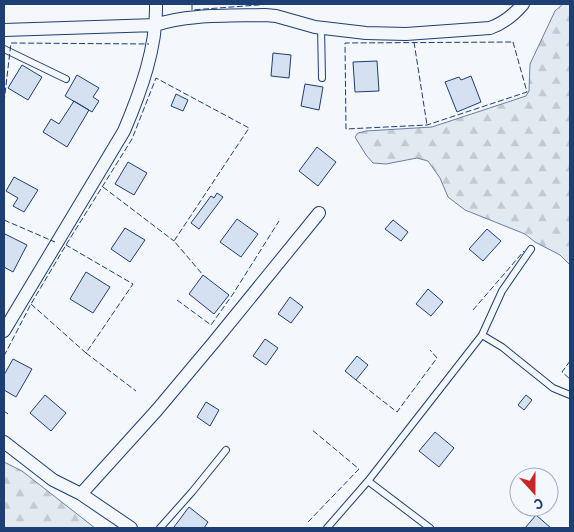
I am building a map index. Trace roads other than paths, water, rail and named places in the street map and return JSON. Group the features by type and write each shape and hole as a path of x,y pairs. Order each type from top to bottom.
{"street":[{"path":"4,332 124,131 138,96 156,25 156,4"},
{"path":"4,30 156,25 166,21 183,19 265,15 276,16 305,25 366,34 406,34 481,30 503,23 516,7"},
{"path":"81,494 195,365 319,213"},
{"path":"4,442 53,480 81,494 130,528"}],"lane":[{"path":"321,27 322,78"},
{"path":"4,49 66,79"},
{"path":"327,528 368,481 482,336 502,291 531,249"},
{"path":"482,336 502,347 553,388 570,395"},
{"path":"160,528 226,450"},
{"path":"368,481 430,528"}]}
